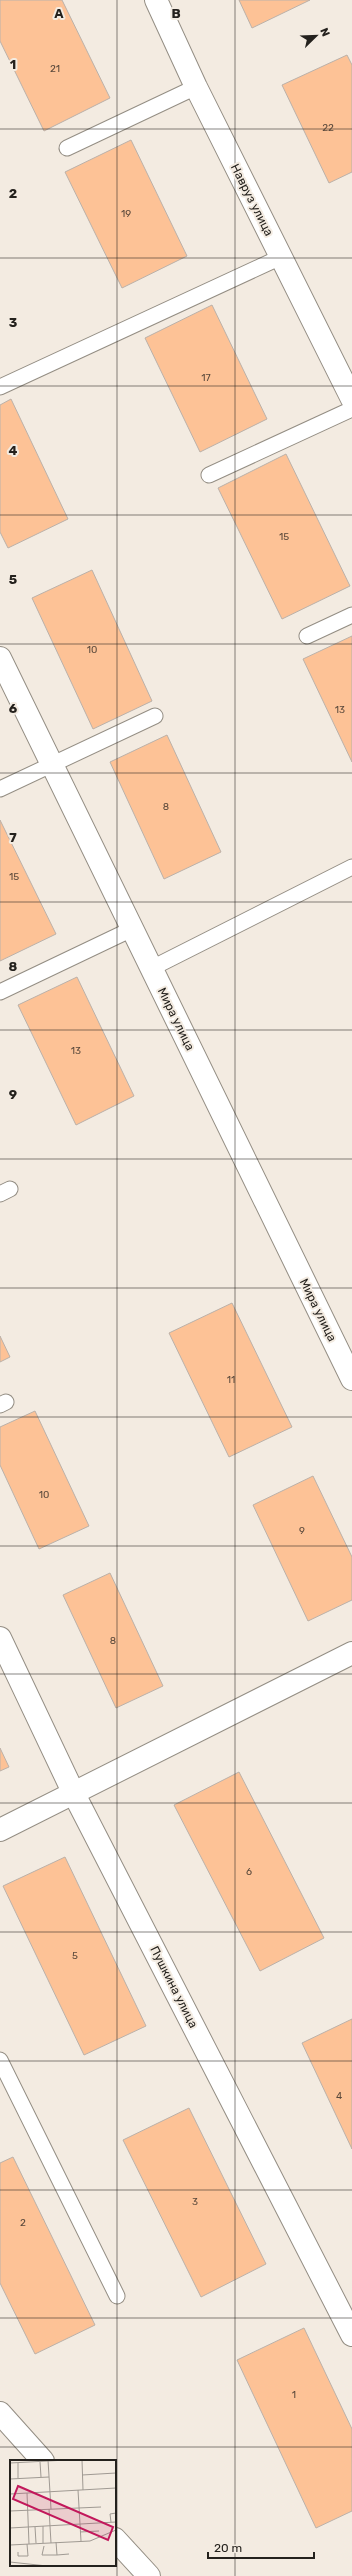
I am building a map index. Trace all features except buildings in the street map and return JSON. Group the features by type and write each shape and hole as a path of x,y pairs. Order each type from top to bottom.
{"street":[{"name":"Навруз улица","path":"156,0 196,87 352,400"},
{"name":"Мира улица","path":"0,658 352,1379"},
{"name":"Пушкина улица","path":"0,1638 74,1794 352,2335"},
{"path":"0,1830 352,1653"},
{"path":"0,2413 42,2460"},
{"path":"116,2540 149,2576"}],"lane":[{"path":"67,148 196,87"},
{"path":"0,387 281,257"},
{"path":"209,475 352,409"},
{"path":"307,636 352,615"},
{"path":"0,788 155,716"},
{"path":"152,968 352,867"},
{"path":"0,992 132,929"},
{"path":"0,2060 117,2296"}]}
